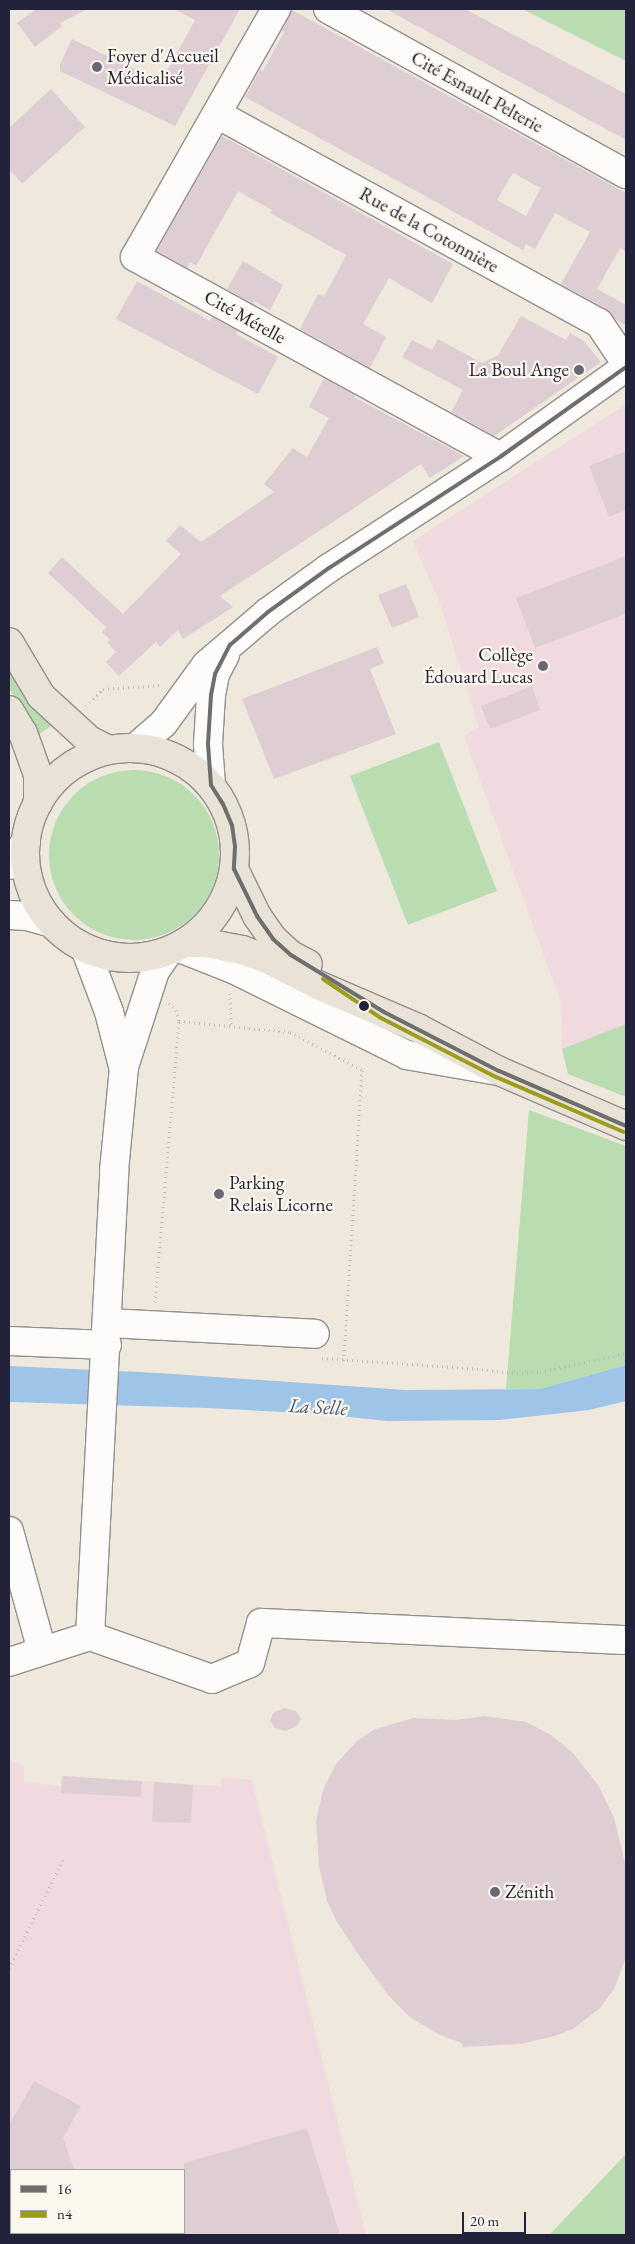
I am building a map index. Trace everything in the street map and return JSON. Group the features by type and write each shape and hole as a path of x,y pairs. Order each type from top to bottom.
{"main road":[{"path":"9,642 41,696 89,740 122,749 163,753 189,766 211,785 223,804 232,825 235,847 234,869 228,891 218,911 203,929 177,947"},
{"path":"9,710 23,733 38,775 38,803"},
{"path":"122,749 81,761 56,779 38,803 30,822 26,842 26,864 30,885 39,905 52,923 85,948 105,955 126,958 148,957 177,947 206,943 242,950 384,1012 499,1071 626,1126"},
{"path":"234,869 257,916 273,939 291,955 384,1012"}],"street":[{"path":"217,114 276,9"},
{"name":"Cité Esnault Pelterie","path":"328,9 626,174"},
{"name":"Rue de la Cotonnière","path":"217,114 598,324 626,363"},
{"name":"Cité Mérelle","path":"217,114 135,257 500,456"},
{"path":"122,749 163,724 206,665 268,612 329,568 500,456 626,368"},
{"path":"211,785 208,744 211,696 215,674 230,645"},
{"path":"9,865 26,842"},
{"path":"9,915 27,916 52,923"},
{"path":"90,1636 114,1171 124,1067 155,971 177,947 233,968 407,1055 499,1071"},
{"path":"85,948 109,1012 124,1067"},
{"path":"9,1341 106,1344 153,1325 315,1334"},
{"path":"9,1531 42,1651"},
{"path":"9,1662 90,1636 212,1679 250,1663 261,1624 626,1640"}],"path":[{"path":"71,725 92,698 103,689 160,685 168,682"},
{"path":"148,989 162,996 176,1010 179,1021 153,1325"},
{"path":"179,1021 290,1032 362,1070 344,1360"},
{"path":"482,1369 502,1372 540,1372 626,1353"},
{"path":"9,1968 63,1860"}],"shaded area":[{"name":"Collège Édouard Lucas","path":"626,404 626,1024 562,1049 561,1002 464,736 479,727 440,604 413,541"},
{"path":"9,1760 24,1766 24,1782 61,1786 62,1776 221,1786 222,1777 252,1780 366,2235 9,2235"}],"green space":[{"path":"522,9 626,9 626,61"},
{"path":"9,659 53,725 37,735 9,688"},
{"path":"439,742 497,891 408,925 350,776"},
{"path":"142,770 167,776 188,789 200,801 216,830 219,855 218,872 213,888 200,909 188,921 159,937 126,940 101,934 80,921 68,909 52,880 49,847 55,822 68,801 80,789 109,773"},
{"path":"626,1024 626,1097 568,1074 562,1049"},
{"path":"529,1110 626,1146 626,1365 540,1389 506,1389"},
{"path":"626,2154 626,2235 550,2235 553,2231"}],"water":[{"name":"La Selle","path":"626,1365 626,1401 589,1410 499,1420 388,1421 321,1414 207,1408 9,1402 9,1366 159,1373 405,1390 540,1389"}],"building":[{"path":"36,9 88,9 60,23 62,26 35,47 17,23"},
{"name":"Foyer d'Accueil Médicalisé","path":"174,9 240,9 175,126 60,71 60,64 72,39 161,82 195,20"},
{"path":"386,9 465,9 626,94 626,140"},
{"path":"292,10 626,193 626,252 620,248 597,289 626,305 626,325 615,319 606,309 561,284 590,232 555,213 535,249 526,244 523,250 245,97 260,70 263,71 284,32 282,31","holes":["513,173 541,188 526,216 497,200"]},
{"path":"51,89 85,127 22,184 9,169 9,128"},
{"path":"222,136 453,264 432,303 389,278 363,324 386,337 370,368 300,329 318,294 324,297 346,255 270,213 272,210 238,191 196,266 190,262 187,268 156,251"},
{"path":"243,261 283,285 270,310 254,301 253,304 227,289"},
{"path":"137,281 210,321 212,317 238,331 236,334 278,357 258,394 116,319"},
{"path":"521,316 566,340 570,333 584,341 601,362 494,436 451,412 463,390 402,357 412,340 432,350 438,339 482,363 498,355"},
{"path":"324,378 355,395 354,397 464,456 430,478 421,464 220,596 233,607 183,639 178,630 160,647 156,642 119,676 106,662 116,652 107,642 110,640 102,632 106,627 48,573 62,557 123,614 181,554 166,541 180,525 201,542 274,492 264,484 293,448 307,457 329,418 309,407"},
{"path":"626,451 626,510 609,517 589,466"},
{"path":"626,556 626,614 535,648 516,598"},
{"path":"406,584 419,617 392,628 378,595"},
{"path":"377,647 384,663 370,669 396,734 274,779 242,699"},
{"path":"532,686 540,710 490,729 481,706"},
{"path":"284,1708 296,1711 301,1719 297,1726 285,1731 275,1728 270,1721 273,1713"},
{"path":"485,1716 526,1722 551,1735 573,1753 598,1785 614,1818 625,1863 626,1957 614,1989 600,2008 573,2029 555,2036 520,2044 463,2047 462,2043 438,2034 410,2017 388,1995 337,1922 327,1901 319,1866 316,1821 323,1790 336,1764 357,1741 375,1729 414,1718 455,1720"},
{"path":"62,1776 142,1781 141,1797 61,1793"},
{"path":"154,1782 193,1785 191,1823 152,1822"},
{"path":"34,2081 81,2106 63,2138 74,2169 9,2170 9,2125"},
{"path":"307,2128 340,2235 184,2235 184,2163"}],"transit line":[{"name":"16","path":"211,785 208,744 211,695 215,674 230,645 268,612 329,568 500,457 626,367"},
{"name":"16","path":"211,785 223,804 232,825 235,847 234,869 257,916 273,939 291,955 384,1012 499,1071 626,1126"},
{"name":"n4","path":"323,979 381,1018 496,1077 624,1132"}],"place":[{"name":"Foyer d'Accueil Médicalisé","path":"97,67"},
{"name":"La Boul Ange","path":"579,370"},
{"name":"Collège Édouard Lucas","path":"543,666"},
{"name":"Parking Relais Licorne","path":"219,1194"},
{"name":"Zénith","path":"495,1892"}]}
